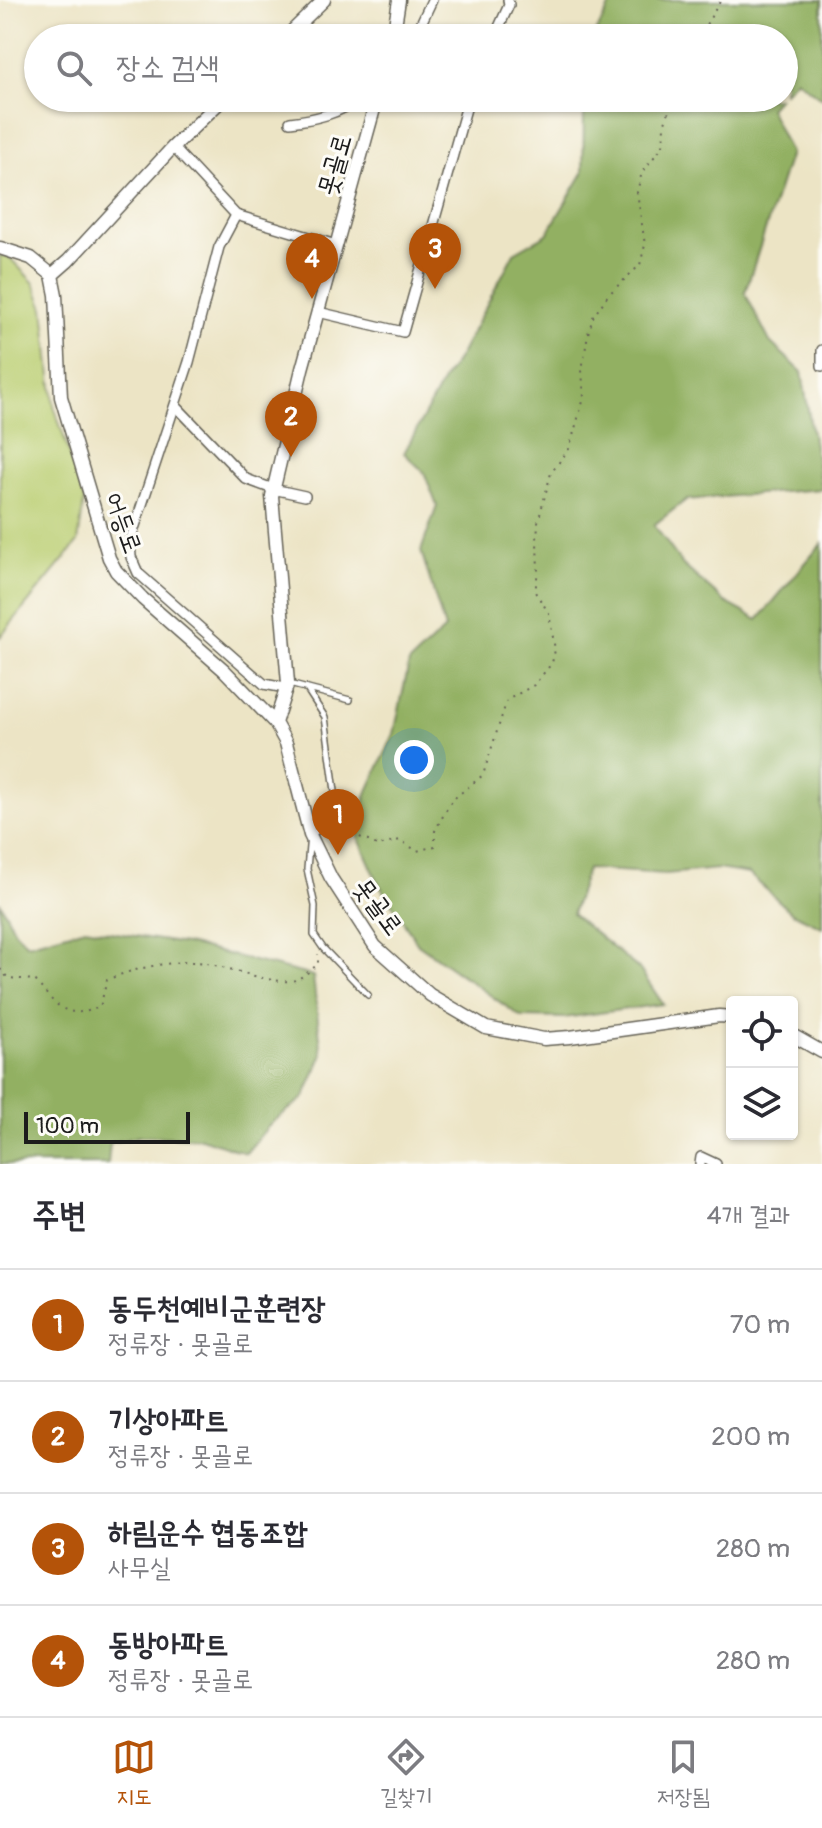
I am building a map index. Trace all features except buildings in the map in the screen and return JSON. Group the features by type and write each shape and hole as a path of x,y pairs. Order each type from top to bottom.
{"street":[{"path":"299,24 324,0"},
{"path":"395,24 399,0"},
{"path":"421,24 432,0"},
{"path":"500,24 510,2"},
{"path":"0,248 31,258 52,275 209,112"},
{"path":"290,122 332,112"},
{"name":"못골로","path":"373,112 272,496 286,686 275,723 286,743 310,835 331,878 375,946 430,995 486,1028 544,1039 726,1017"},
{"path":"318,312 403,332 465,112"},
{"path":"173,147 236,215 336,245"},
{"path":"236,215 219,247 189,362 130,541 131,557 138,573 264,684 286,686"},
{"name":"어등로","path":"52,275 56,295 61,397 109,558 116,571 143,599 224,670 275,723"},
{"path":"822,350 822,366"},
{"path":"175,405 246,479 305,496"},
{"path":"798,1038 822,1052"},
{"path":"700,1164 701,1157 716,1164"}],"lane":[{"path":"286,686 350,700"},
{"path":"306,688 325,717 335,791 330,823 310,835 307,869 315,906 314,935 368,995"}],"path":[{"path":"706,24 721,0"},
{"path":"330,823 379,846 400,840 417,851 435,846 435,831 451,801 483,775 507,700 534,685 552,663 555,650 549,613 535,592 541,508 551,473 569,449 584,398 582,370 593,317 608,295 640,265 645,245 637,192 642,172 663,146 664,125 669,112"},
{"path":"0,969 8,978 35,980 55,1004 69,1013 85,1014 100,1007 107,980 125,972 204,963 272,979 295,981 318,964 319,941"}],"green space":[{"path":"613,0 822,0 822,99 798,81 798,24 600,24"},
{"path":"771,112 790,153 745,293 770,342 802,372 821,489 686,500 654,525 683,565 725,602 758,620 822,543 822,927 792,913 749,874 718,869 666,874 587,869 572,914 640,970 663,1004 564,1018 521,1017 418,944 379,884 355,830 368,791 394,734 409,663 445,629 421,551 437,506 424,472 404,453 514,253 547,234 583,173 584,113"},
{"path":"0,255 9,257 34,283 44,308 54,406 84,500 78,542 0,637"},
{"path":"0,902 15,931 27,944 85,928 191,945 313,976 322,1056 304,1098 270,1124 246,1153 201,1138 140,1136 110,1143 108,1164 0,1164"}],"place":[{"name":"하림운수 협동조합","path":"435,289"},
{"name":"동방아파트","path":"312,299"},
{"name":"기상아파트","path":"291,457"},
{"name":"동두천예비군훈련장","path":"338,855"}]}
